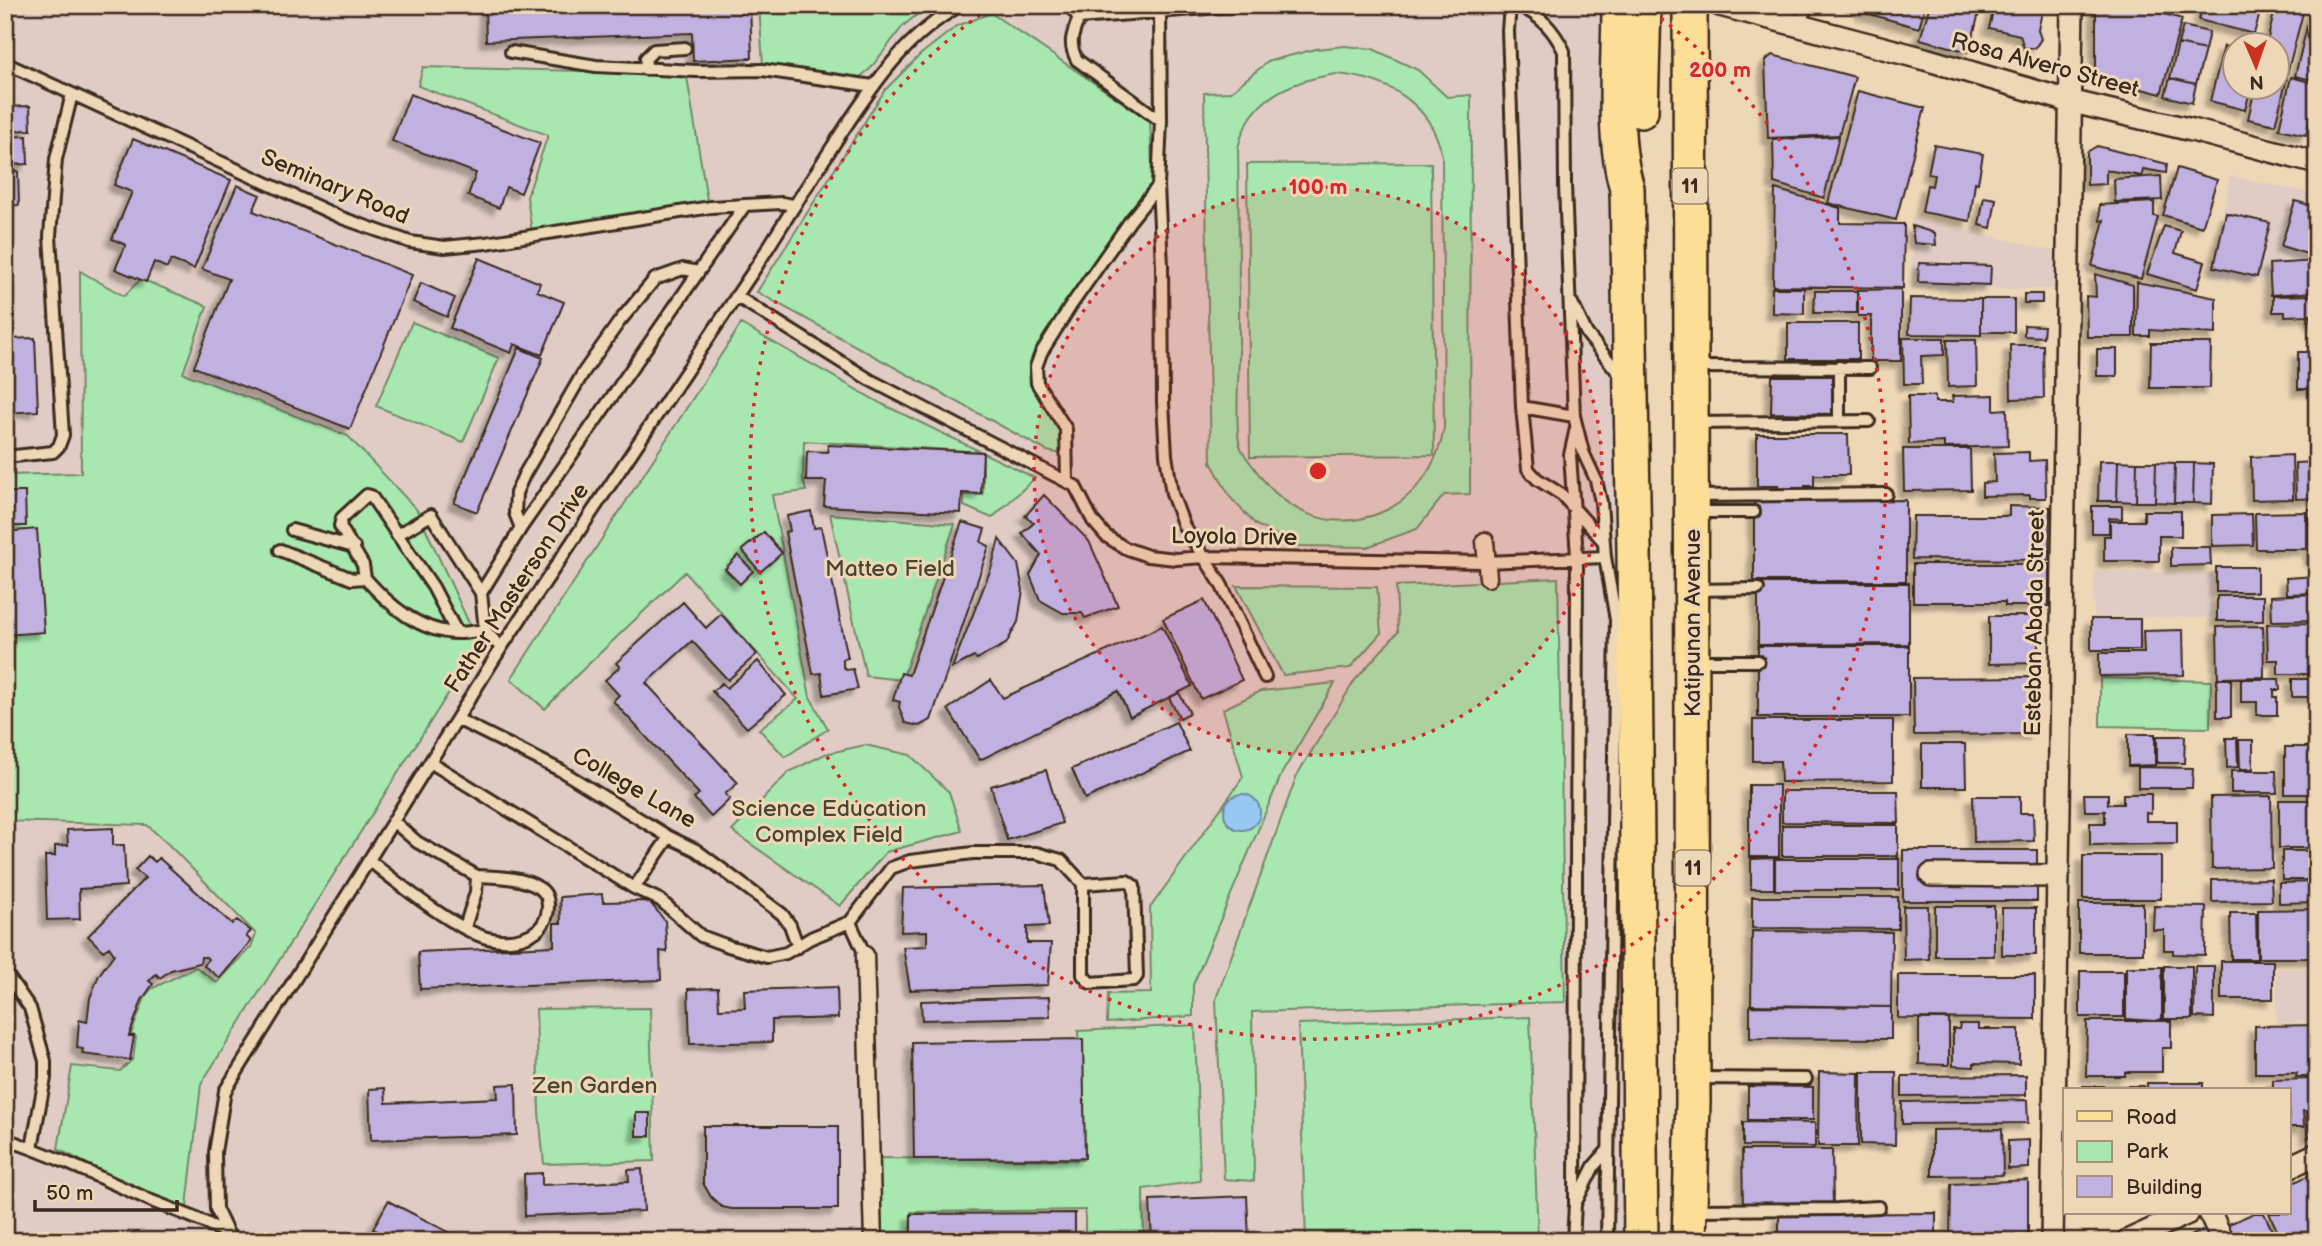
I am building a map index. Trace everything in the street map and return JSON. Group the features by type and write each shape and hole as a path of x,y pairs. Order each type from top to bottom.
{"main road":[{"path":"1619,5 1618,139 1620,165 1627,188 1635,577 1641,1241"},
{"path":"1627,188 1637,162 1640,140 1644,5"},
{"name":"Katipunan Avenue","path":"1689,1225 1693,1078 1690,5"}],"street":[{"name":"Rosa Alvero Street","path":"1720,5 2069,101 2317,163"},
{"name":"Esteban Abada Street","path":"2052,1241 2072,5"},
{"path":"1485,541 1487,570"},
{"path":"1931,875 2057,876"},
{"path":"866,955 873,1241"},
{"path":"2290,1167 2317,1154"},
{"path":"2129,1240 2186,1214"},
{"path":"2210,1214 2222,1241"}],"lane":[{"name":"Father Masterson Drive","path":"229,1238 216,1209 215,1152 225,1091 501,648 873,86 904,47 937,18 961,5"},
{"path":"1069,5 1079,18"},
{"path":"1079,18 1246,5"},
{"path":"1510,5 1507,30 1522,407 1528,469 1537,479 1573,505 1605,543"},
{"path":"1518,5 1534,13 1554,31 1564,51 1565,185 1575,421 1570,456 1577,556 1576,1205 1573,1241"},
{"path":"1800,27 1806,5"},
{"path":"1160,12 1161,121 1158,186 1162,265 1163,403 1166,455 1172,494 1184,526 1221,584 1265,677"},
{"path":"1079,18 1071,49 1077,60 1161,121"},
{"path":"645,69 646,58 654,50 685,48"},
{"path":"510,52 596,66 763,70 873,86"},
{"name":"Seminary Road","path":"5,63 342,218 410,242 444,247 465,245 711,207 782,203 793,205"},
{"path":"5,457 53,452 60,446 63,435 50,236 56,159 72,94"},
{"path":"1067,481 1066,429 1037,383 1036,367 1041,352 1070,307 1158,186"},
{"path":"481,593 521,528 745,205"},
{"path":"521,528 515,513 516,493 583,373 619,322 655,279 682,269 698,272"},
{"name":"Loyola Drive","path":"736,296 870,380 1075,486 1093,522 1106,536 1125,548 1148,556 1487,570 1577,556 1605,557"},
{"path":"1570,297 1587,334 1630,386"},
{"path":"1691,367 1870,368"},
{"path":"1839,367 1839,421"},
{"path":"1522,407 1575,421"},
{"path":"1575,421 1601,502 1605,557 1616,620 1607,1241"},
{"path":"1692,423 1869,421"},
{"path":"1693,504 1886,494"},
{"path":"457,633 433,587 371,496 367,495 342,518 340,526 363,565 365,578 396,610 426,626 457,633 485,630"},
{"path":"1693,504 1754,512"},
{"path":"397,535 431,515 481,593 485,630 501,648"},
{"path":"292,530 354,547"},
{"path":"280,550 352,579 365,578"},
{"path":"1693,590 1758,589"},
{"path":"1693,661 1758,661"},
{"name":"College Lane","path":"457,719 560,770 669,837 696,850 782,914 790,925 798,947"},
{"path":"430,762 634,888 660,900 701,936 767,957 786,953 811,938 850,922 891,868 929,858 973,853 1037,853 1061,860 1083,884 1083,975 1086,981 1134,980 1137,976 1134,886 1127,881 1083,884"},
{"path":"370,861 443,915 485,937 518,939 538,930 545,923 549,904 540,888 508,878 477,876 417,842 393,821"},
{"path":"634,888 669,837"},
{"path":"465,927 477,876"},
{"path":"850,922 866,955"},
{"path":"5,972 30,1008 45,1061 45,1078 32,1148"},
{"path":"1693,1078 1806,1079"},
{"path":"5,1139 32,1148 229,1238"},
{"path":"1576,1205 1594,1166 1607,1151"},
{"path":"1689,1225 1879,1207"}],"shaded area":[{"path":"5,5 1612,5 1626,576 1625,1241 5,1241"},
{"path":"2230,176 2317,194 2317,259 2250,283 2211,276"},
{"path":"1911,217 2054,251 2055,289 1912,288"},
{"path":"2094,571 2212,573 2212,618 2094,617"},
{"path":"2317,968 2317,1022 2277,1023 2276,969"}],"green space":[{"path":"759,5 929,5 903,26 870,69 860,77 763,65"},
{"path":"991,13 1150,121 1153,187 1032,366 1030,384 1060,430 1062,454 1047,451 757,292 885,90 921,54 957,26"},
{"path":"1345,46 1373,49 1418,70 1447,97 1471,95 1470,494 1444,495 1417,529 1367,547 1299,546 1256,525 1230,497 1211,462 1204,93 1230,92 1269,61 1316,49","holes":["1336,74 1355,76 1389,88 1418,108 1437,137 1442,156 1444,428 1431,467 1404,499 1380,513 1343,521 1310,515 1280,497 1255,469 1240,445 1237,409 1238,148 1251,116 1274,95 1288,87 1319,77"]},
{"path":"423,67 686,71 708,206 532,233 527,197 548,135 418,86"},
{"path":"1431,163 1434,455 1250,457 1247,164"},
{"path":"80,271 124,296 141,279 207,306 183,373 348,436 417,510 479,645 201,1084 186,1215 58,1149 72,1066 120,1071 133,1059 136,1037 131,1034 146,995 151,989 196,967 217,983 251,947 256,934 147,825 5,821 6,475 81,473"},
{"path":"412,322 499,358 463,442 376,406"},
{"path":"741,324 882,404 981,452 804,441 803,480 806,491 772,495 810,697 828,729 785,757 759,729 798,699 685,572 545,709 511,679"},
{"path":"983,453 1035,478 992,518 964,506 964,495 983,495"},
{"name":"Matteo Field","path":"830,514 955,524 902,680 866,676"},
{"path":"1558,578 1565,1002 1252,1012 1254,1181 1224,1179 1216,999 1297,775 1355,680 1398,632 1396,586"},
{"path":"1236,586 1377,587 1381,633 1350,668 1283,675"},
{"path":"2100,678 2211,681 2210,728 2100,726"},
{"path":"1335,683 1282,773 1193,985 1193,1016 1107,1023 1108,994 1151,993 1150,908 1243,777 1223,709 1261,691"},
{"name":"Science Education Complex Field","path":"865,745 910,755 949,792 962,831 886,852 840,906 732,831 789,772 825,754"},
{"name":"Zen Garden","path":"650,1008 654,1161 544,1164 539,1112 536,1009"},
{"path":"1530,1017 1538,1241 1306,1241 1298,1024"},
{"path":"1195,1025 1200,1181 1143,1189 1144,1241 1085,1241 1085,1210 911,1212 910,1241 876,1241 876,1158 1083,1160 1078,1031"}],"water":[{"path":"1242,794 1254,800 1260,812 1254,824 1242,830 1230,824 1224,812 1230,800"}],"building":[{"path":"485,5 499,5 500,9 600,5 750,5 752,58 693,61 692,33 486,41"},
{"path":"1864,5 1925,5 1919,28 1862,12"},
{"path":"1930,5 1981,5 1969,52 1920,39"},
{"path":"1995,5 2012,5 2042,12 2038,30 2041,39 2035,48 2024,48 2020,35 1989,28"},
{"path":"2096,5 2133,5 2182,19 2161,94 2096,77"},
{"path":"2203,5 2262,5 2255,32 2199,20"},
{"path":"2276,5 2304,9 2290,63 2290,32 2269,32"},
{"path":"2311,10 2317,12 2317,81 2295,76"},
{"path":"2183,26 2209,32 2205,50 2178,44"},
{"path":"2178,44 2205,50 2196,84 2170,78"},
{"path":"1772,55 1855,77 1839,135 1768,138 1765,61"},
{"path":"2220,62 2220,102 2247,102 2245,110 2210,101"},
{"path":"2291,77 2317,84 2306,135 2279,129 2285,102 2290,102"},
{"path":"2170,78 2196,84 2192,103 2165,96"},
{"path":"1858,91 1925,108 1896,220 1828,203"},
{"path":"410,94 540,143 521,193 506,187 499,208 468,196 476,173 392,141"},
{"path":"2252,102 2281,102 2275,125 2248,119"},
{"path":"30,106 31,130 5,131 5,107"},
{"path":"27,136 28,164 5,165 5,137"},
{"path":"1839,136 1824,198 1774,183 1773,140"},
{"path":"133,139 231,180 194,269 171,260 167,268 154,262 146,282 115,269 126,245 112,239 132,192 114,185"},
{"path":"1934,145 1983,154 1978,183 1975,182 1970,221 1922,212 1927,185 1932,186 1934,175 1928,174"},
{"path":"2097,146 2167,164 2166,173 2143,169 2142,176 2106,170 2106,184 2087,185 2087,152"},
{"path":"2177,168 2217,180 2202,227 2163,215"},
{"path":"18,171 19,205 5,206 5,172"},
{"path":"2161,176 2162,200 2115,202 2114,179"},
{"path":"237,185 260,195 253,211 412,275 350,429 194,367 229,279 202,269"},
{"path":"1775,189 1840,208 1840,223 1904,224 1903,288 1773,286"},
{"path":"1984,197 1996,199 1991,228 1979,225"},
{"path":"2295,201 2317,207 2317,257 2281,246"},
{"path":"2154,202 2154,216 2158,217 2141,279 2092,266 2104,220 2100,221 2099,205"},
{"path":"2226,213 2270,223 2257,277 2214,267"},
{"path":"1912,226 1935,233 1936,245 1914,243"},
{"path":"2164,226 2181,231 2175,253 2205,262 2197,289 2147,274"},
{"path":"479,258 540,283 537,291 564,302 542,355 514,344 511,353 450,328"},
{"path":"2317,261 2317,292 2271,295 2269,264"},
{"path":"1919,263 1991,266 1990,285 1918,282"},
{"path":"2095,274 2133,285 2133,337 2087,337 2086,296 2096,297"},
{"path":"2137,282 2216,298 2216,334 2150,330 2150,336 2136,336"},
{"path":"421,283 455,298 447,317 413,302"},
{"path":"1772,288 1804,288 1804,314 1772,313"},
{"path":"1901,289 1901,361 1871,361 1871,316 1858,316 1858,290"},
{"path":"1815,291 1857,291 1857,313 1814,313"},
{"path":"2024,294 2042,294 2042,303 2024,303"},
{"path":"2317,295 2317,322 2311,322 2310,315 2285,316 2285,312 2273,312 2273,296"},
{"path":"1910,298 1981,299 1981,335 1909,334"},
{"path":"1981,299 2014,299 2014,332 1981,332"},
{"path":"1788,323 1858,323 1858,359 1788,359"},
{"path":"2024,325 2044,326 2043,337 2024,336"},
{"path":"35,338 38,411 5,413 5,339"},
{"path":"1903,338 1944,338 1944,355 1921,356 1922,384 1904,384"},
{"path":"1947,340 1976,340 1977,386 1948,387"},
{"path":"2151,343 2211,343 2210,388 2150,388"},
{"path":"2010,345 2043,345 2044,398 2011,399"},
{"path":"519,348 543,358 477,512 454,503"},
{"path":"2097,349 2117,349 2117,376 2097,376"},
{"path":"2298,352 2317,352 2317,389 2298,389"},
{"path":"1772,376 1833,376 1832,414 1771,413"},
{"path":"1994,395 1994,410 2007,409 2008,446 1944,448 1944,442 1909,444 1908,396 1935,396 1935,402 1953,402 1952,396"},
{"path":"1757,434 1848,434 1849,475 1814,475 1814,486 1805,486 1805,492 1778,492 1778,486 1757,486"},
{"path":"828,445 983,452 981,494 962,493 961,513 824,506 826,481 806,481 807,451 828,452"},
{"path":"1903,449 1970,449 1971,490 1904,491"},
{"path":"2029,452 2029,461 2045,460 2046,498 2030,498 2030,495 1982,496 1982,483 1995,482 1994,453"},
{"path":"2292,455 2293,499 2252,500 2251,457"},
{"path":"2099,461 2118,461 2117,501 2098,501"},
{"path":"2118,461 2137,462 2136,502 2117,501"},
{"path":"2137,462 2156,462 2155,502 2136,502"},
{"path":"2156,462 2175,463 2174,503 2155,502"},
{"path":"2317,462 2317,498 2296,499 2295,463"},
{"path":"2175,463 2194,463 2193,503 2174,503"},
{"path":"2194,463 2213,464 2212,504 2193,503"},
{"path":"5,492 25,492 26,526 5,526"},
{"path":"1044,495 1089,541 1118,606 1085,618 1082,613 1063,613 1040,600 1030,575 1041,555 1022,533 1034,523 1025,516"},
{"path":"1906,500 1906,581 1754,581 1754,501"},
{"path":"2009,506 2050,507 2049,560 1912,559 1913,516 2009,516"},
{"path":"2092,506 2122,506 2122,519 2109,518 2109,533 2092,533"},
{"path":"2308,509 2317,509 2317,560 2310,560"},
{"path":"811,511 814,528 821,527 848,658 843,659 843,666 846,670 853,669 858,689 824,695 821,673 813,674 785,532 790,531 787,516"},
{"path":"2144,511 2181,511 2181,536 2159,536 2159,561 2104,561 2104,536 2110,536 2110,521 2144,521"},
{"path":"2306,512 2306,549 2256,549 2255,513"},
{"path":"2252,514 2253,545 2212,546 2212,515"},
{"path":"962,522 985,529 981,542 989,546 931,720 919,726 905,723 899,707 900,702 893,700 901,673 909,675"},
{"path":"37,529 44,632 5,635 5,532"},
{"path":"764,532 782,553 760,572 742,550"},
{"path":"999,539 1018,564 1023,590 1018,622 1006,644 952,668 992,566"},
{"path":"2171,547 2210,547 2211,565 2171,566"},
{"path":"738,555 753,571 740,584 725,569"},
{"path":"1913,564 2049,564 2049,606 2005,606 2005,602 1913,602"},
{"path":"2216,567 2257,567 2257,592 2216,592"},
{"path":"2317,576 2317,593 2287,594 2286,578"},
{"path":"1758,583 1909,583 1909,644 1758,645"},
{"path":"2317,594 2317,620 2272,621 2271,596"},
{"path":"2217,596 2263,596 2263,621 2217,621"},
{"path":"1204,600 1242,680 1201,699 1163,619"},
{"path":"683,602 706,628 721,614 757,654 728,680 692,641 646,683 738,783 725,794 730,799 711,817 694,798 699,794 613,701 619,695 605,680 620,667 616,663"},
{"path":"1989,616 2038,616 2038,663 1989,664"},
{"path":"2091,619 2140,619 2140,650 2091,650"},
{"path":"2317,623 2317,674 2278,674 2278,660 2268,660 2267,624"},
{"path":"1162,626 1192,686 1130,717 1118,691 980,760 948,709 991,680 1003,698"},
{"path":"2263,626 2264,677 2218,678 2217,627"},
{"path":"2183,630 2184,675 2099,676 2099,653 2144,653 2143,631"},
{"path":"1758,646 1909,646 1909,717 1758,717"},
{"path":"758,661 786,695 747,728 712,691 722,683 727,688"},
{"path":"2035,677 2035,734 1914,735 1913,678"},
{"path":"2217,679 2231,679 2231,717 2217,717"},
{"path":"2241,679 2279,679 2280,690 2274,690 2274,697 2277,697 2277,715 2257,715 2257,702 2241,702"},
{"path":"2292,679 2313,679 2313,697 2292,697"},
{"path":"1179,693 1190,713 1180,718 1169,698"},
{"path":"1753,720 1893,720 1893,781 1781,782 1780,761 1753,761"},
{"path":"1176,722 1190,751 1085,799 1072,769"},
{"path":"2128,734 2155,734 2155,765 2128,766"},
{"path":"2157,736 2185,736 2184,763 2157,763"},
{"path":"2226,738 2237,738 2238,767 2227,768"},
{"path":"2239,740 2253,740 2253,769 2240,769"},
{"path":"1922,744 1965,744 1966,787 1922,787"},
{"path":"2285,747 2317,747 2317,794 2285,794"},
{"path":"2138,767 2193,768 2192,788 2138,788"},
{"path":"1046,770 1062,823 1007,840 991,786"},
{"path":"2231,771 2276,771 2277,793 2231,793"},
{"path":"1749,785 1779,785 1779,857 1749,857"},
{"path":"1782,791 1898,791 1899,823 1782,822"},
{"path":"2084,794 2108,794 2108,804 2123,804 2123,794 2151,794 2151,814 2146,813 2146,821 2177,821 2177,844 2090,845 2090,823 2105,823 2105,811 2085,811"},
{"path":"1973,796 2020,796 2020,813 2033,813 2034,841 1974,842"},
{"path":"2271,796 2272,868 2212,869 2211,797"},
{"path":"2279,800 2316,800 2317,848 2279,848"},
{"path":"1782,825 1898,825 1898,856 1782,856"},
{"path":"113,828 113,845 124,845 126,886 79,889 80,919 47,920 45,856 55,856 55,846 68,845 67,830"},
{"path":"1903,850 2037,850 2037,901 1903,901"},
{"path":"2282,851 2317,851 2317,880 2282,880"},
{"path":"148,856 155,862 159,858 232,924 237,920 251,931 246,936 251,941 220,978 204,966 208,959 206,957 201,957 200,963 171,970 160,978 156,974 149,981 153,984 142,1000 129,1036 134,1036 130,1060 82,1054 83,1049 77,1048 79,1020 87,1022 90,998 99,975 114,954 109,947 103,951 88,936 145,878 135,870"},
{"path":"2083,856 2161,856 2161,899 2083,899"},
{"path":"1774,858 1774,889 1751,889 1751,859"},
{"path":"1775,859 1899,859 1899,890 1775,890"},
{"path":"2271,879 2272,901 2212,902 2212,880"},
{"path":"2317,882 2317,902 2279,903 2279,883"},
{"path":"1044,885 1049,926 1027,927 1027,943 1051,943 1048,985 910,990 903,947 927,946 927,931 901,932 903,888"},
{"path":"602,894 603,902 649,901 665,921 667,952 660,951 661,980 420,989 418,952 554,946 554,923 561,923 560,897"},
{"path":"1752,897 1898,897 1898,929 1752,928"},
{"path":"2079,903 2143,903 2143,953 2079,953"},
{"path":"1903,906 1928,906 1929,959 1904,960"},
{"path":"1935,906 1994,906 1994,956 1935,956"},
{"path":"2154,906 2206,907 2205,955 2173,954 2173,950 2164,950 2164,930 2153,930"},
{"path":"2002,908 2036,908 2036,955 2002,955"},
{"path":"2317,909 2317,958 2258,958 2258,910"},
{"path":"2230,913 2256,913 2257,959 2231,959"},
{"path":"1752,931 1892,932 1891,1007 1751,1006"},
{"path":"2221,961 2273,961 2273,999 2221,999"},
{"path":"2164,966 2192,966 2192,1019 2164,1019"},
{"path":"2195,966 2214,966 2214,1018 2194,1017"},
{"path":"2126,967 2162,967 2162,1019 2126,1019"},
{"path":"2080,971 2124,971 2124,1017 2080,1017"},
{"path":"1898,975 2035,975 2035,1019 1898,1018"},
{"path":"837,987 838,1018 772,1020 772,1042 690,1044 688,989 718,988 719,1009 745,1008 744,990"},
{"path":"1049,997 1050,1017 922,1020 921,1001"},
{"path":"1750,1005 1891,1007 1891,1039 1750,1038"},
{"path":"1919,1019 1949,1019 1949,1065 1919,1064"},
{"path":"2087,1021 2171,1021 2171,1048 2162,1048 2162,1072 2086,1076"},
{"path":"1960,1024 1978,1024 1978,1029 2019,1029 2019,1064 1974,1063 1974,1067 1953,1066 1953,1029 1959,1029"},
{"path":"2317,1025 2317,1077 2296,1077 2297,1073 2255,1073 2255,1026"},
{"path":"1083,1039 1085,1158 914,1159 912,1042"},
{"path":"1819,1072 1859,1073 1858,1146 1818,1146"},
{"path":"1861,1072 1896,1072 1895,1145 1861,1144"},
{"path":"2026,1075 2026,1095 1902,1096 1902,1076"},
{"path":"2310,1079 2311,1111 2303,1111 2304,1127 2290,1127 2290,1088 2273,1088 2273,1080"},
{"path":"2312,1079 2317,1079 2317,1132 2307,1138 2306,1113 2312,1113"},
{"path":"2147,1083 2203,1083 2203,1088 2147,1088"},
{"path":"516,1084 517,1135 371,1140 369,1089 385,1088 386,1103 498,1098 497,1085"},
{"path":"1748,1086 1813,1087 1813,1120 1748,1120"},
{"path":"2083,1086 2144,1086 2144,1088"},
{"path":"2027,1100 2028,1123 1902,1124 1902,1102"},
{"path":"636,1113 650,1113 650,1136 636,1136"},
{"path":"1743,1122 1815,1123 1815,1147 1743,1146"},
{"path":"703,1126 838,1126 838,1209 722,1207 711,1197 703,1183"},
{"path":"2002,1129 2003,1175 1932,1176 1932,1130"},
{"path":"2029,1140 2029,1168 2008,1169 2008,1141"},
{"path":"1742,1150 1832,1150 1833,1208 1743,1208"},
{"path":"642,1169 644,1211 525,1216 524,1174 542,1173 542,1185 629,1181 628,1170"},
{"path":"2317,1171 2317,1241 2282,1241 2269,1214 2290,1214 2290,1184"},
{"path":"2028,1180 2028,1241 1950,1241 1951,1184"},
{"path":"1247,1196 1249,1241 1152,1241 1150,1200"},
{"path":"388,1201 466,1241 379,1241 383,1234 373,1229"},
{"path":"1075,1213 1075,1241 911,1241 911,1214"},
{"path":"1936,1213 1936,1241 1779,1241 1779,1214"},
{"path":"2252,1214 2264,1214 2277,1241 2229,1241 2222,1227"},
{"path":"2209,1228 2215,1241 2181,1241 2186,1238"}]}
